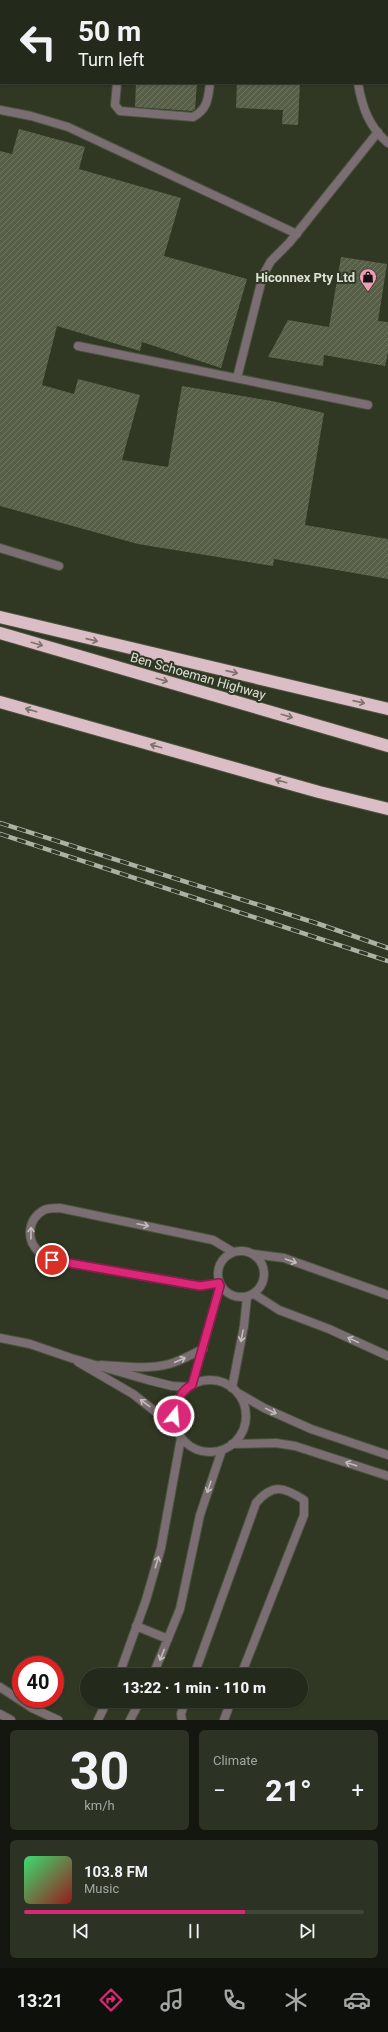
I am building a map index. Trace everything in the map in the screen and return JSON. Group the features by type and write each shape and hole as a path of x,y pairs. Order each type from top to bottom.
{"highway":[{"path":"0,617 388,709"},
{"name":"Ben Schoeman Highway","path":"0,633 388,746"},
{"path":"0,702 318,792 388,809"},
{"path":"318,792 388,816"}],"street":[{"path":"117,84 115,105 120,111 193,117 203,110 208,103 210,84"},
{"path":"358,84 361,103 371,125 388,143"},
{"path":"0,110 31,116 68,127 297,234"},
{"path":"237,378 263,276 271,261 297,234 378,132"},
{"path":"78,346 368,405"},
{"path":"0,548 59,566"},
{"path":"233,1252 213,1240 60,1208 46,1209 34,1218 29,1232 32,1244 39,1253 52,1260 200,1286 220,1285 232,1296 250,1295 279,1310 329,1329 388,1356"},
{"path":"190,1386 203,1349 220,1285 218,1268 221,1261 233,1252 243,1251 253,1254 284,1258 388,1295"},
{"path":"71,1358 133,1394 175,1427 181,1438 189,1446 200,1451 211,1452 222,1450 232,1444 240,1435 244,1425 245,1414 243,1402 234,1390 250,1295 263,1281 264,1274 263,1266 253,1254"},
{"path":"0,1338 30,1344 71,1358 100,1365 148,1380 172,1386 190,1386"},
{"path":"100,1365 161,1366 171,1364 203,1349"},
{"path":"175,1427 174,1416 176,1404 181,1395 190,1386 202,1381 212,1380 223,1382 264,1408 311,1429 388,1455"},
{"path":"121,1668 162,1548 181,1438"},
{"path":"232,1444 276,1443 295,1446 388,1476"},
{"path":"156,1668 180,1609 200,1515 222,1450"},
{"path":"197,1668 256,1504 265,1492 277,1490 290,1491 304,1500 304,1515 244,1668"},
{"path":"136,1626 168,1639"},
{"path":"0,1687 32,1708 58,1720"},
{"path":"98,1720 104,1708"},
{"path":"130,1720 136,1708"},
{"path":"182,1720 181,1714 183,1708"},
{"path":"224,1720 228,1708"},
{"path":"0,1714 11,1720"}],"building":[{"path":"136,84 197,84 195,109 192,111 135,107"},
{"path":"237,84 300,84 298,125 282,124 283,110 236,108"},
{"path":"19,129 85,147 79,169 181,198 164,256 247,279 221,368 142,342 140,351 57,326 42,385 74,394 78,379 140,395 122,460 168,467 182,386 272,401 324,413 305,525 388,539 388,579 274,559 273,566 138,544 0,506 0,151 12,154"},
{"path":"341,257 387,264 378,321 388,322 388,353 385,366 324,355 323,366 268,357 288,320 329,327"}],"railway":[{"path":"0,823 319,924 388,948"},
{"path":"0,834 388,961"}],"place":[{"name":"Hiconnex Pty Ltd","path":"368,292"}],"route":[{"path":"52,1260 200,1286 219,1283 220,1286 192,1385 181,1395 176,1404 174,1416"}]}
